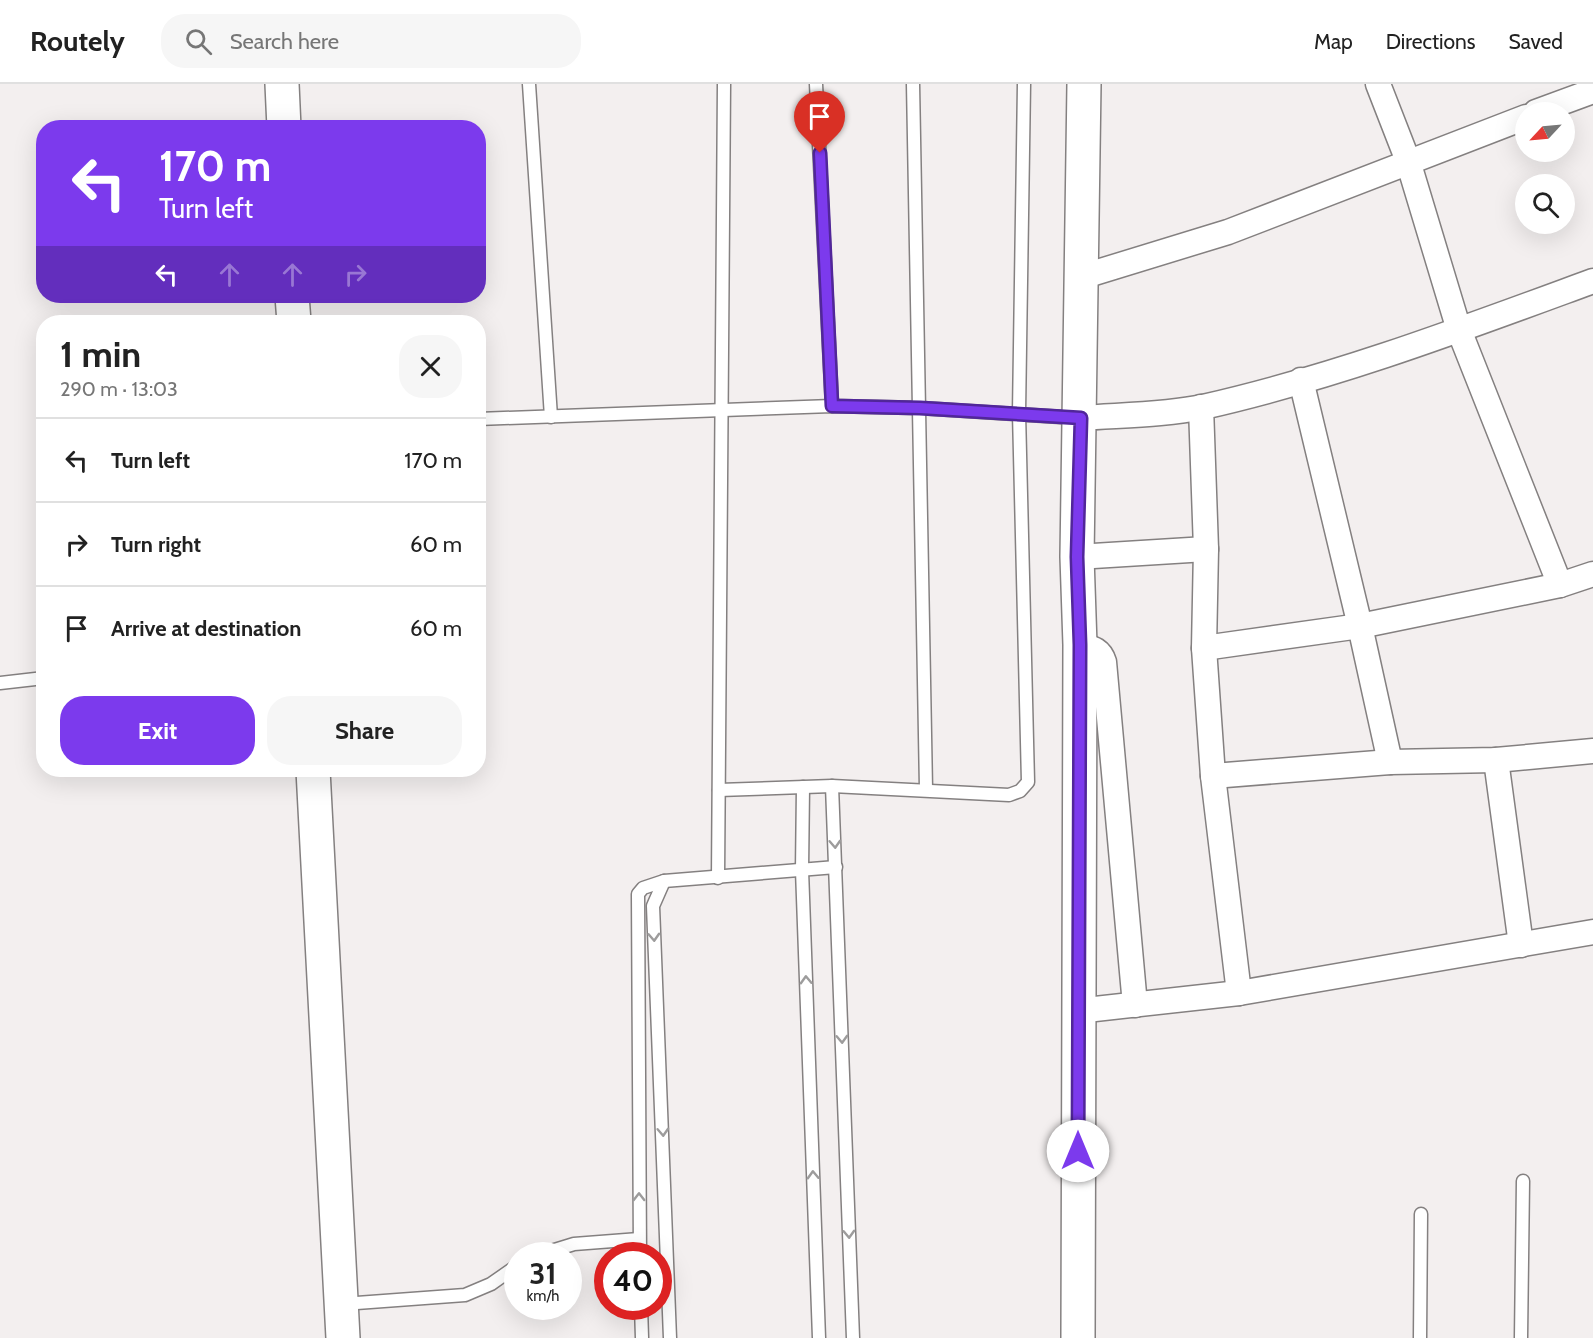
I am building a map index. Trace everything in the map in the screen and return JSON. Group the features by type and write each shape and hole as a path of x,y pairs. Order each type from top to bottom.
{"street":[{"path":"282,84 284,120"},
{"path":"1078,1338 1077,1011 1080,645 1077,557 1081,418 1084,84"},
{"path":"1378,84 1408,161 1459,330 1560,585"},
{"path":"1563,102 1593,91"},
{"path":"1081,277 1228,232 1515,121"},
{"path":"1081,418 1201,407 1301,380 1459,330 1593,281"},
{"path":"1301,380 1390,762"},
{"path":"1201,407 1206,549 1204,648 1213,776 1239,993"},
{"path":"1077,557 1206,549"},
{"path":"1204,648 1360,626 1560,585 1593,574"},
{"path":"1080,645 1095,648 1102,654 1104,662 1135,1005"},
{"path":"1213,776 1390,762 1497,760 1593,751"},
{"path":"1497,760 1521,945"},
{"path":"313,777 343,1338"},
{"path":"1077,1011 1239,993 1593,932"}],"lane":[{"path":"529,84 551,417"},
{"path":"718,878 724,84"},
{"path":"816,84 832,406"},
{"path":"914,84 926,789"},
{"path":"719,790 832,786 1009,795 1020,790 1028,782 1019,413 1024,84"},
{"path":"486,419 721,412 832,406 920,408 1081,418"},
{"path":"0,682 36,679"},
{"path":"832,786 853,1338"},
{"path":"803,787 802,870 819,1338"},
{"path":"639,1242 638,894 643,888 664,881 836,867"},
{"path":"664,881 653,906 670,1338"},
{"path":"1521,1338 1523,1181"},
{"path":"1420,1338 1421,1214"},
{"path":"582,1243 639,1239"},
{"path":"343,1304 465,1295 491,1284 504,1275"},
{"path":"642,1320 642,1338"}],"route":[{"path":"820,153 832,406 920,408 1081,418 1077,557 1080,645 1078,1151"}]}
